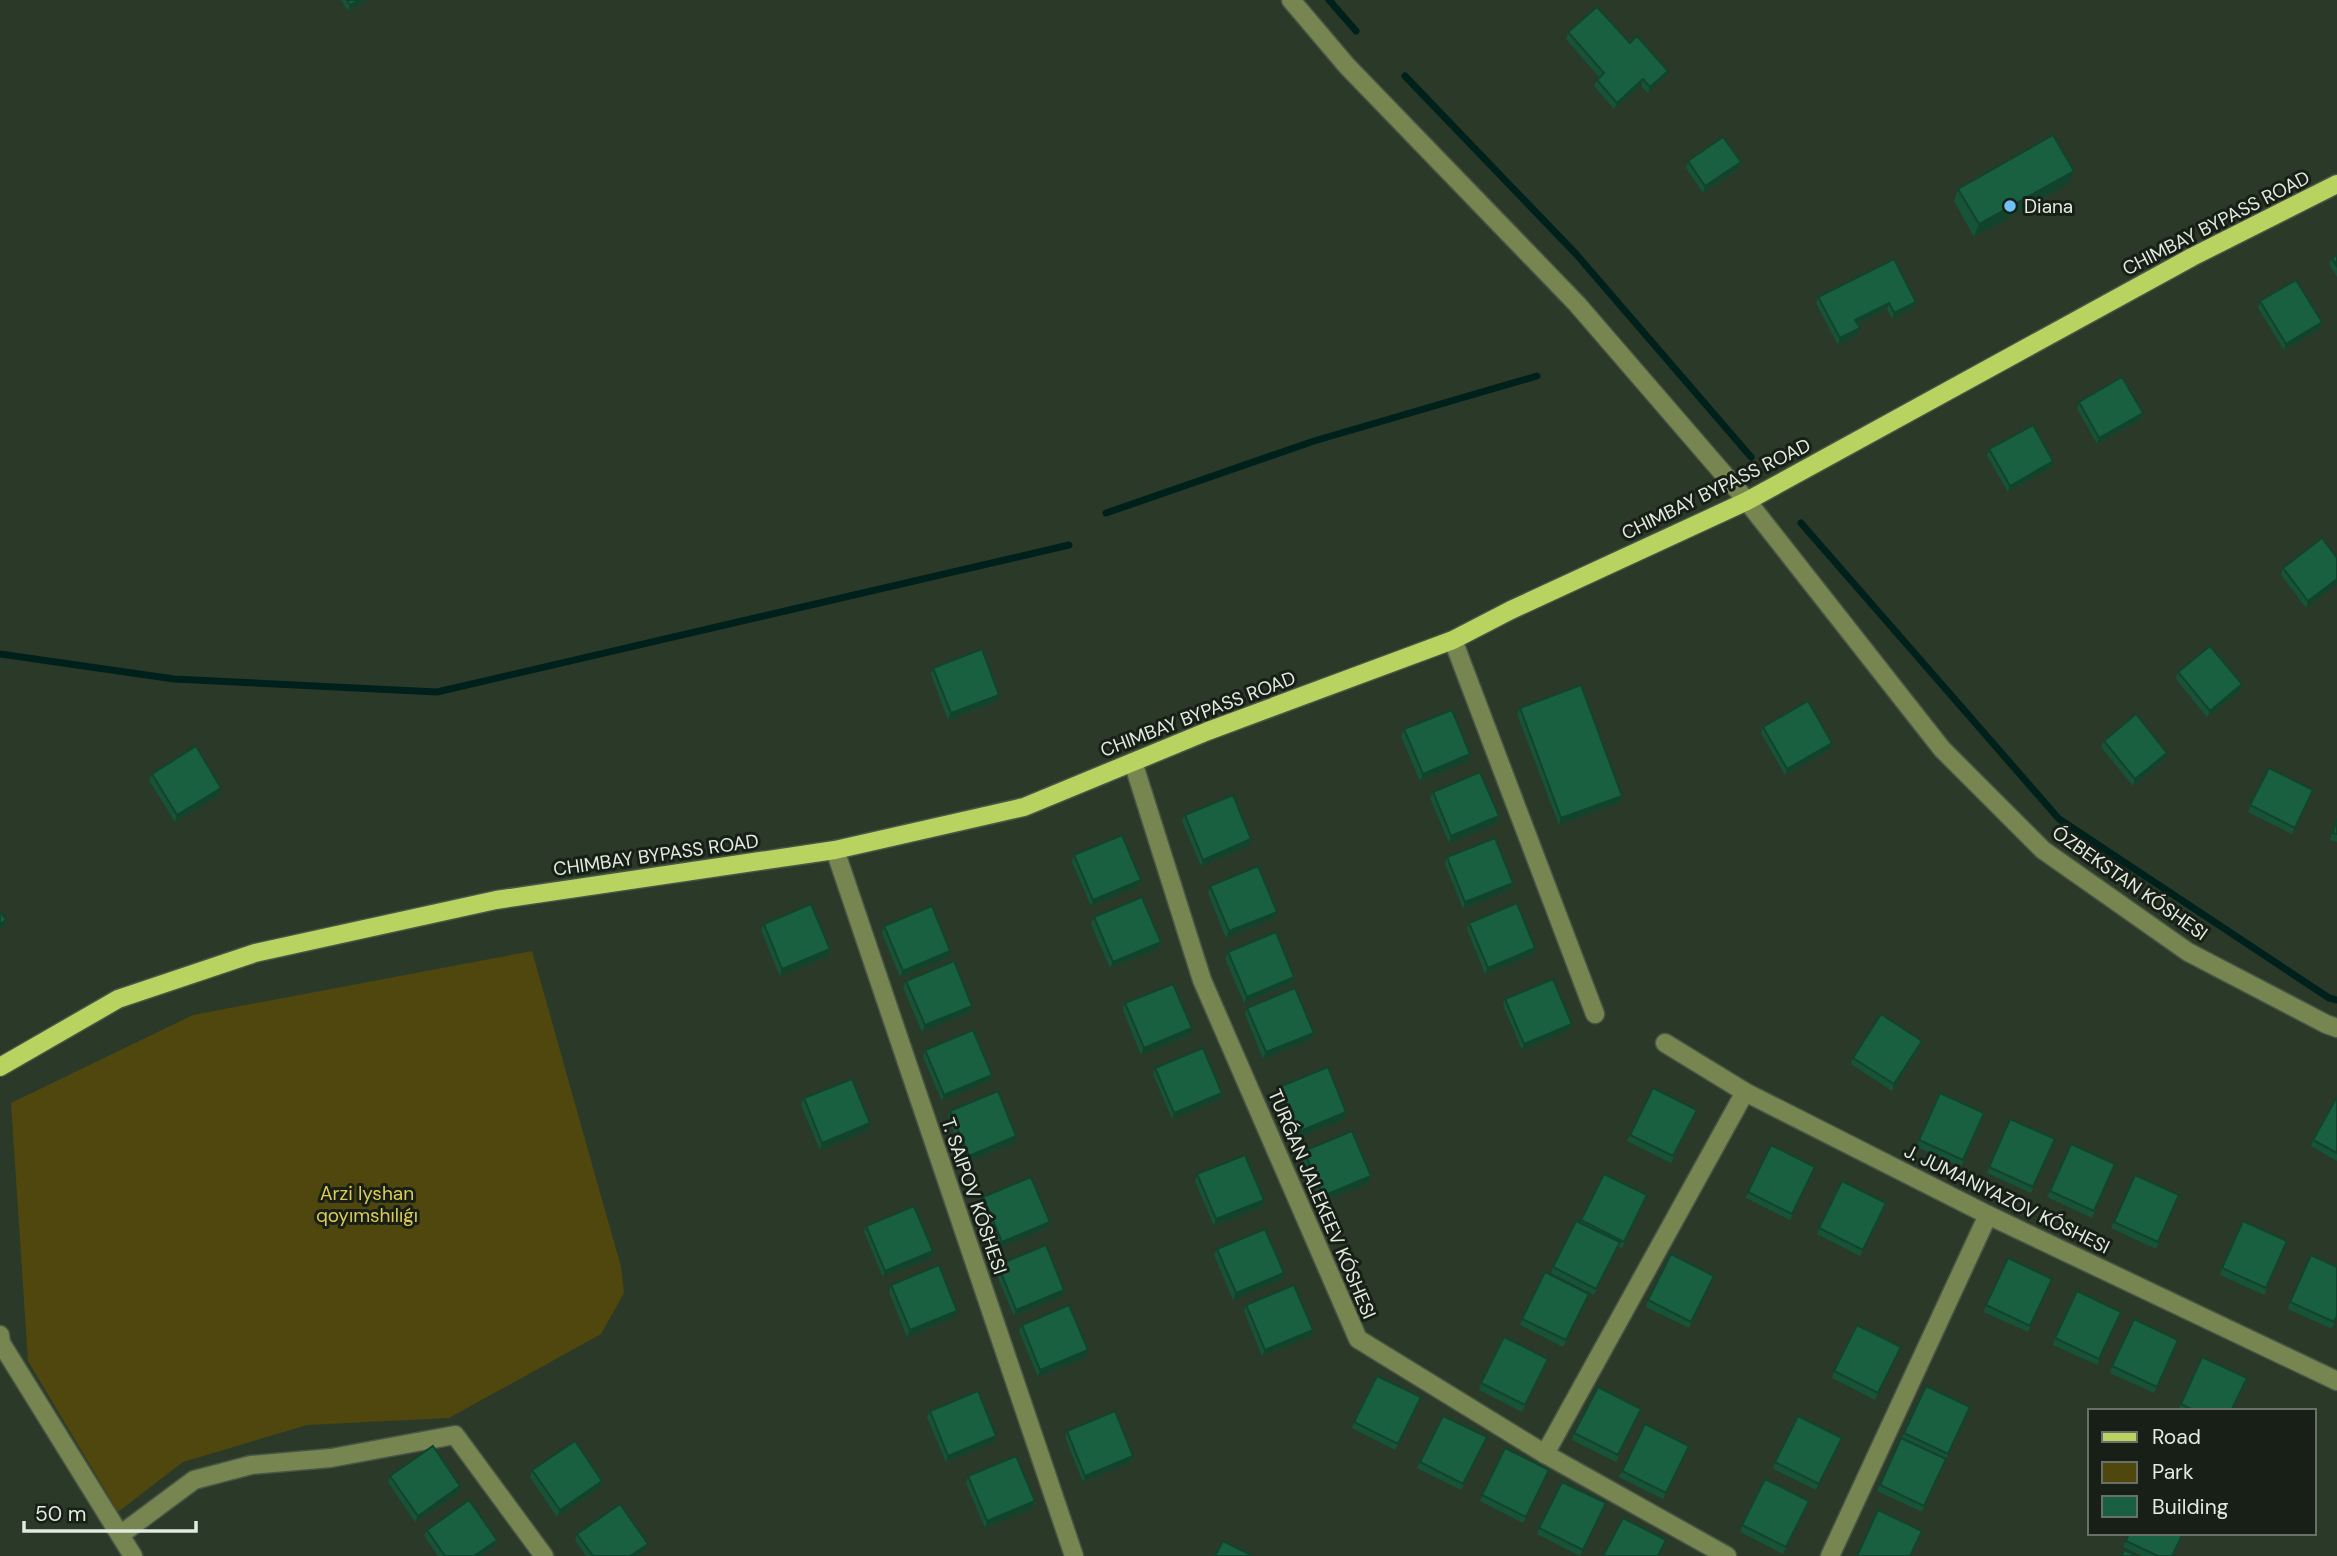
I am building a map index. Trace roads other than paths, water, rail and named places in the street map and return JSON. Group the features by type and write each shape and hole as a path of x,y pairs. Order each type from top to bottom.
{"main road":[{"name":"CHIMBAY BYPASS ROAD","path":"0,1067 118,999 255,953 496,900 835,850 1024,807 1208,731 1453,640 1511,610 1747,501 2192,257 2337,184"}],"street":[{"name":"ÓZBEKSTAN KÓSHESI","path":"1291,0 1347,66 1577,304 1747,501 1942,750 2043,850 2188,952 2337,1028"},
{"path":"1453,640 1595,1014"},
{"name":"TURǴAN JALEKEEV KÓSHESI","path":"1133,762 1202,980 1357,1339 1545,1454 1727,1556"},
{"name":"T. SAIPOV KÓSHESI","path":"835,850 1074,1556"},
{"name":"J. JUMANIYAZOV KÓSHESI","path":"1665,1043 1745,1093 1988,1215 2337,1381"},
{"path":"1545,1454 1745,1093"},
{"path":"1830,1556 1988,1215"},
{"path":"0,1335 1,1343 133,1556"},
{"path":"120,1535 194,1480 251,1465 331,1458 456,1434 544,1556"}],"waterway":[{"path":"1329,0 1356,31"},
{"path":"1405,76 1576,254 1751,457"},
{"path":"1106,513 1314,441 1537,376"},
{"path":"1801,523 2059,819 2329,998 2337,1000"},
{"path":"0,654 174,679 437,692 1069,545"}],"place":[{"name":"Diana","path":"2010,206"}],"park label":[{"name":"Arzi Iyshan qoyımshılıǵı","path":"367,1204"}]}
